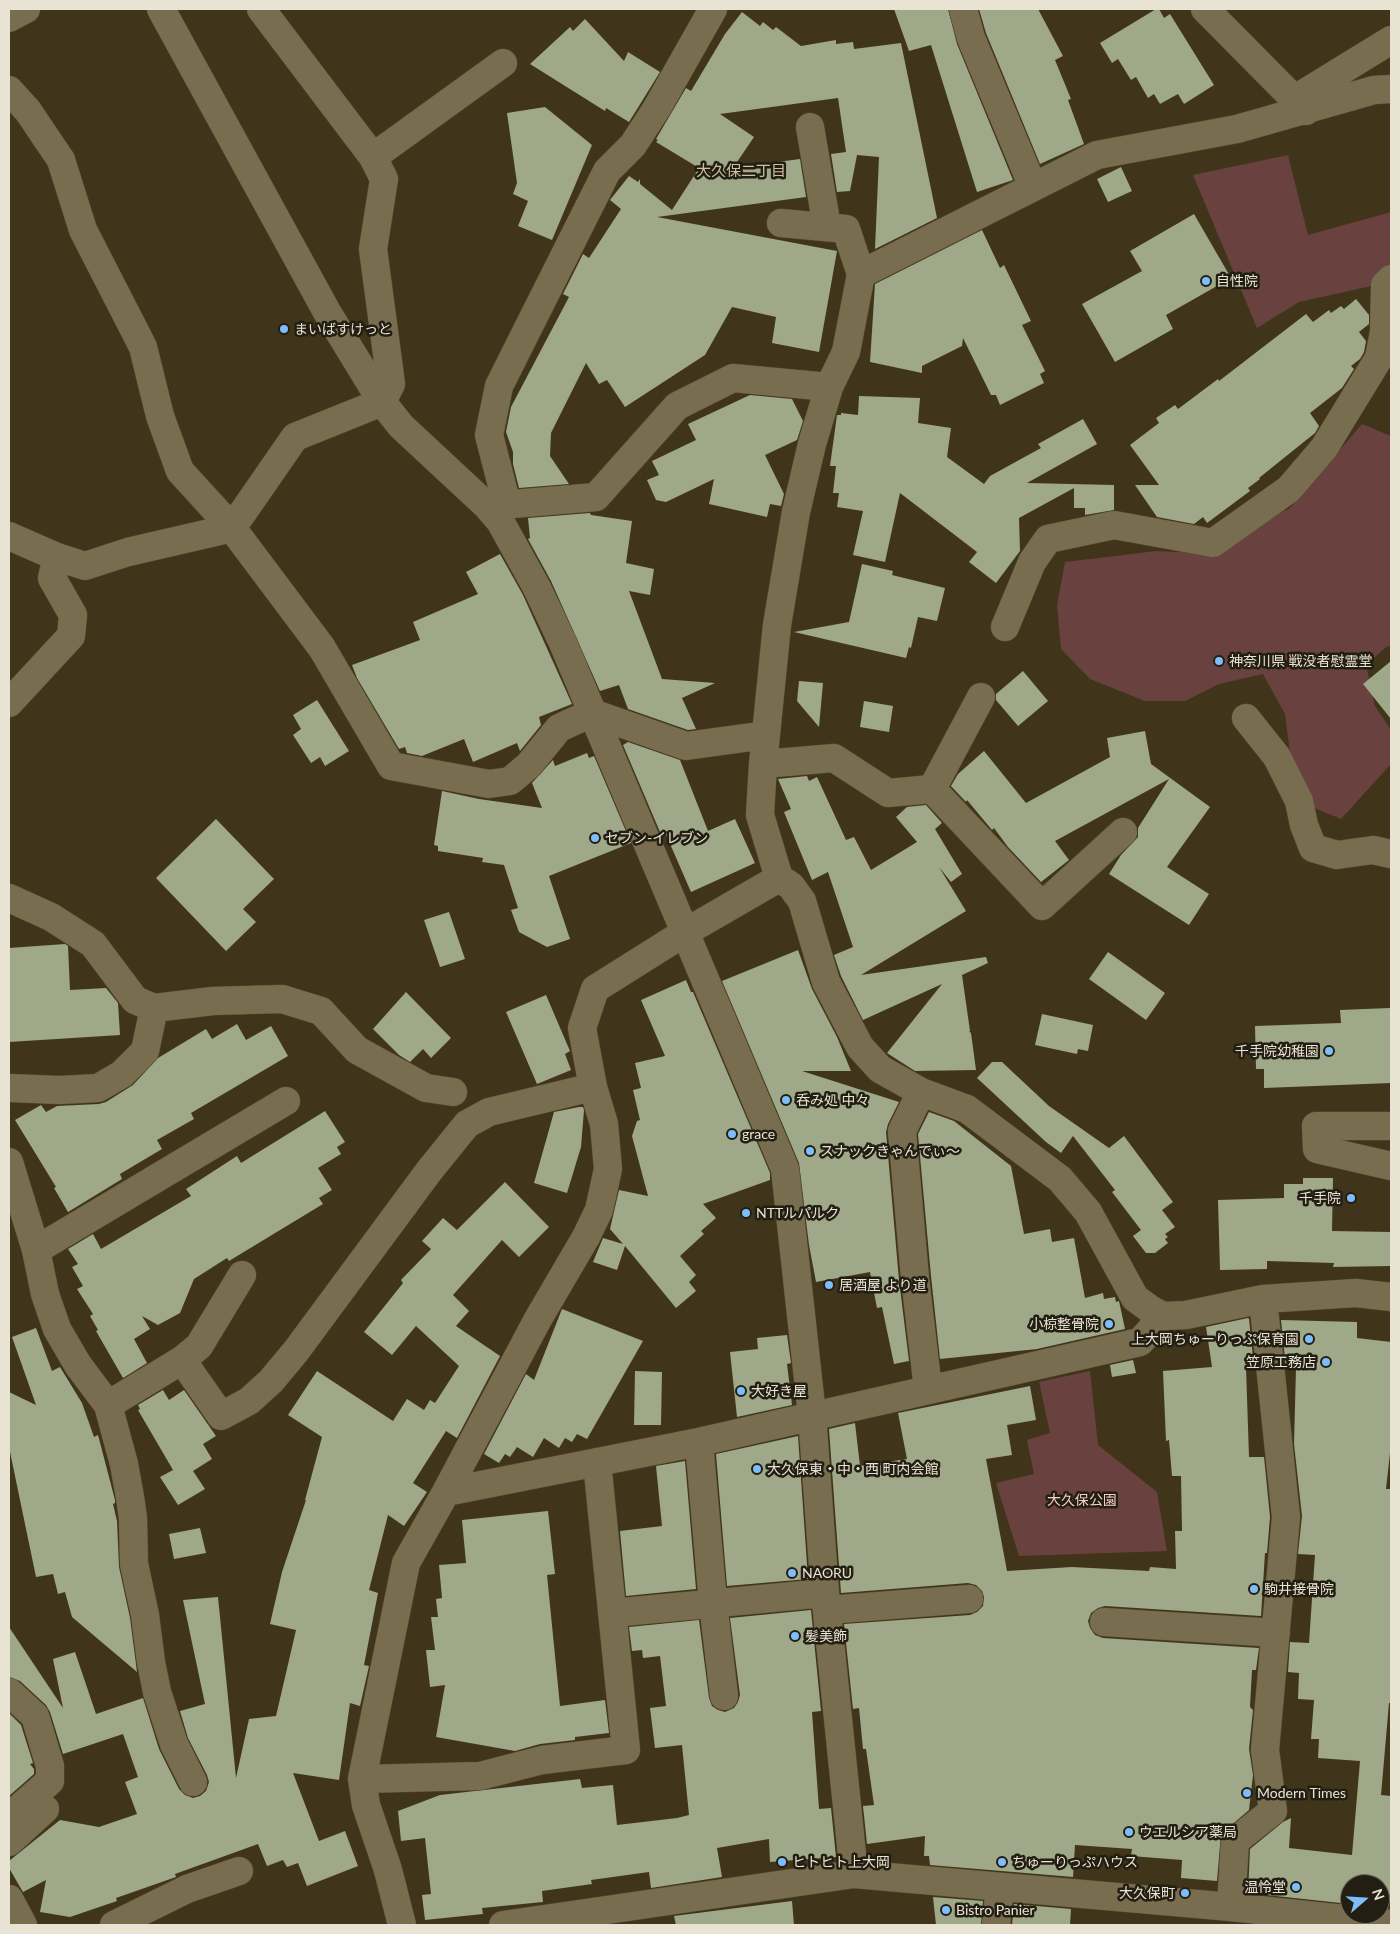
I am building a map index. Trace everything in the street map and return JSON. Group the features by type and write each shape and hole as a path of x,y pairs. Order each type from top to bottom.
{"street":[{"path":"9,18 26,9"},
{"path":"161,9 327,312 382,402 401,426 497,505 596,497 677,406 733,378 829,387"},
{"path":"9,536 57,557 85,566 128,552 232,528 295,437 382,402 391,384 374,249 384,180 373,157 261,9"},
{"path":"713,9 657,108 633,145 607,171 499,386 489,435 500,521 537,588 592,713 784,1169 812,1415 826,1602 854,1874"},
{"path":"963,9 971,38 1033,188"},
{"path":"1205,9 1301,105"},
{"path":"1301,105 1391,40"},
{"path":"373,157 503,63"},
{"path":"861,274 1097,155 1237,129 1301,105 1374,90 1391,89"},
{"path":"9,90 28,111 61,160 83,230 143,347 160,416 180,471 232,528 322,648 391,766 489,784 510,781 529,765 559,728 592,713 686,746 766,735"},
{"path":"810,127 827,227"},
{"path":"781,223 846,229 861,274 846,352 829,387 812,444 796,512 777,626 763,764 760,815 779,878 791,886 802,901 826,982 860,1047 880,1069 920,1092 967,1109 1060,1179 1088,1212 1136,1298 1163,1316 1186,1315 1263,1299 1356,1293 1391,1297"},
{"path":"1005,627 1032,562 1048,539 1114,525 1213,543 1289,489 1324,448 1379,358 1384,332 1386,285 1391,279"},
{"path":"9,703 71,636 73,615 52,578 57,557"},
{"path":"932,789 981,697"},
{"path":"1246,718 1277,757 1299,801 1304,825 1313,848 1337,854 1373,850 1391,854"},
{"path":"763,764 834,758 888,793 932,789"},
{"path":"932,789 1042,906 1123,832"},
{"path":"402,1925 388,1870 366,1805 362,1779 406,1563 538,1319 586,1238 599,1210 608,1169 604,1124 582,1028 595,989 684,933 779,878"},
{"path":"10,900 51,917 93,944 135,1000 154,1008 214,1001 282,999 321,1011 357,1050 426,1088 454,1092"},
{"path":"9,1088 60,1090 98,1088 122,1074 145,1051 154,1008"},
{"path":"182,1360 222,1416 249,1400 271,1381 296,1351 429,1171 467,1124 489,1112 594,1087"},
{"path":"920,1092 902,1131 915,1278 928,1389"},
{"path":"36,1250 286,1102"},
{"path":"1391,1126 1316,1126 1317,1149 1391,1166"},
{"path":"11,1179 36,1250 45,1294 57,1329 78,1365 108,1405 124,1464 130,1497 133,1518 134,1564 145,1615 157,1692 174,1744 193,1782"},
{"path":"108,1405 182,1360 199,1346 242,1275"},
{"path":"1231,1907 1235,1841 1273,1811 1265,1750 1286,1517 1263,1299"},
{"path":"446,1492 699,1442 1140,1342 1163,1316"},
{"path":"699,1442 713,1603 724,1696"},
{"path":"362,1779 480,1776 542,1760 626,1750 597,1462"},
{"path":"612,1613 713,1603 969,1599"},
{"path":"1104,1622 1276,1633"},
{"path":"9,1692 35,1716 50,1766 50,1781 9,1817"},
{"path":"9,1842 59,1796"},
{"path":"114,1925 187,1889 239,1871"},
{"path":"503,1925 854,1874 1231,1907 1391,1924"},
{"path":"996,1925 1000,1887"},
{"path":"9,1899 22,1925"}],"green space":[{"path":"1288,155 1308,235 1391,212 1391,266 1376,285 1299,302 1257,328 1193,175"},
{"name":"神奈川県 戦没者慰霊堂","path":"1362,424 1391,436 1391,645 1386,647 1366,665 1375,706 1391,730 1391,764 1341,819 1310,806 1291,761 1285,714 1263,674 1219,684 1185,701 1145,701 1090,679 1061,649 1057,605 1065,562 1156,551 1199,553 1256,521 1289,509"},
{"name":"大久保公園","path":"1090,1371 1098,1445 1157,1492 1167,1551 1019,1556 996,1483 1034,1474 1027,1440 1050,1433 1039,1382"}],"building":[{"path":"894,9 948,9 957,44 1013,180 977,192 931,45 909,51"},
{"path":"979,9 1038,9 1063,56 1055,60 1071,99 1068,100 1084,144 1040,164 986,33"},
{"path":"1159,9 1164,18 1170,14 1214,85 1184,104 1178,94 1160,104 1154,94 1148,98 1136,77 1131,80 1118,59 1112,63 1100,43"},
{"path":"742,12 760,26 763,22 773,30 776,27 801,46 836,40 836,44 853,42 854,49 901,43 937,218 875,249 879,157 857,155 850,191 837,192 831,154 846,152 838,98 720,114 754,137 733,168 800,159 806,197 657,217 837,251 819,352 772,343 776,317 732,307 705,355 625,407 607,380 599,384 586,363 551,433 550,456 569,484 519,488 513,464 513,452 506,432 511,407 569,297 563,294 583,254 589,258 621,209 610,200 629,176 638,182 640,179 640,184 672,210 699,168 656,142 658,140 656,139 686,88 691,91 725,34"},
{"path":"585,19 624,61 628,52 660,72 629,122 606,108 605,111 530,64 570,27 573,31"},
{"path":"545,107 592,145 552,240 518,226 528,201 513,194 517,183 507,113"},
{"path":"1121,167 1132,191 1108,202 1097,179"},
{"path":"1194,214 1231,278 1166,315 1173,329 1115,362 1082,304 1142,271 1130,251"},
{"path":"982,230 1000,268 1004,265 1031,321 1022,325 1045,371 1040,374 1044,383 1000,405 996,395 991,395 963,338 962,346 922,366 922,373 870,362 875,284"},
{"path":"1356,299 1369,315 1369,324 1359,332 1366,341 1364,352 1360,359 1351,366 1354,369 1342,388 1310,413 1319,426 1315,433 1259,478 1248,488 1250,491 1207,523 1203,517 1194,524 1157,517 1135,485 1159,485 1130,445 1159,423 1156,418 1175,405 1178,409 1218,379 1219,381 1306,314 1313,322 1329,310 1331,313 1341,306 1344,309"},
{"path":"750,395 792,399 803,421 797,440 765,455 784,494 781,506 770,504 767,517 709,504 714,479 666,502 656,500 647,480 659,475 652,461 696,440 688,424"},
{"path":"859,396 920,398 918,423 951,428 947,457 984,484 990,476 1041,448 1038,444 1083,419 1097,444 1027,483 1114,485 1114,510 1085,515 1085,508 1074,508 1074,488 1019,518 1020,551 996,583 969,562 977,552 900,493 885,562 853,555 863,511 837,507 839,493 833,493 836,466 830,466 837,415 841,415 841,413 858,415"},
{"path":"590,513 591,515 632,521 626,563 654,569 650,595 629,591 662,679 715,683 682,698 696,729 688,730 628,709 619,685 600,691 551,581 528,539 530,538 528,518"},
{"path":"500,554 523,595 572,704 539,717 541,725 520,751 517,743 473,762 464,739 422,756 407,753 405,747 399,749 357,678 352,665 420,640 413,622 478,594 466,572"},
{"path":"862,564 893,571 892,575 945,588 937,621 918,617 911,648 909,647 906,658 794,632 849,622"},
{"path":"1391,661 1391,719 1363,684"},
{"path":"1023,671 1048,701 1018,726 996,700 996,694"},
{"path":"799,681 823,683 819,727 797,701"},
{"path":"317,700 349,751 325,766 320,757 311,763 293,735 301,729 293,715"},
{"path":"864,701 893,706 889,732 860,727"},
{"path":"1145,731 1151,764 1210,807 1167,867 1209,894 1189,925 1109,874 1121,855 1138,837 1138,828 1169,779 1055,841 1069,860 1041,882 1008,847 994,828 992,830 967,800 966,802 951,786 958,774 984,751 1026,803 1110,757 1107,738"},
{"path":"628,742 680,760 708,831 735,819 755,863 691,892 664,830 660,832 623,745"},
{"path":"587,753 589,758 594,756 631,843 549,876 570,939 547,947 519,932 511,910 518,908 504,865 482,862 483,858 438,851 438,846 434,845 442,791 479,799 542,808 532,783 553,760 555,766"},
{"path":"807,776 809,781 817,777 846,840 854,837 871,870 917,842 896,817 907,807 926,805 942,823 935,829 962,874 951,882 939,867 966,911 861,975 986,957 988,963 962,975 976,1070 915,1071 887,1053 942,984 863,1020 841,976 834,955 853,947 828,872 812,880 784,812 791,809 778,779"},
{"path":"216,819 274,879 243,909 256,922 226,951 156,878"},
{"path":"449,912 465,959 440,967 424,920"},
{"path":"65,944 68,946 70,990 106,988 118,1003 120,1035 9,1042 9,948"},
{"path":"798,950 812,989 837,1037 851,1071 802,1071 899,1102 886,1132 899,1280 909,1361 894,1364 882,1307 877,1308 870,1272 816,1282 809,1245 799,1163 722,981"},
{"path":"1108,952 1165,993 1146,1020 1089,979"},
{"path":"686,980 691,992 693,992 770,1173 770,1180 703,1204 716,1218 701,1231 704,1234 680,1256 696,1275 689,1282 696,1291 676,1308 625,1246 617,1270 593,1262 603,1238 623,1244 610,1229 619,1190 648,1196 632,1136 637,1121 640,1120 633,1090 641,1088 635,1063 665,1056 641,1000"},
{"path":"406,992 451,1038 431,1058 423,1049 410,1062 399,1055 373,1029"},
{"path":"546,995 570,1051 565,1054 571,1070 537,1084 506,1012"},
{"path":"1390,1008 1391,1083 1264,1088 1264,1069 1256,1069 1255,1026 1341,1023 1340,1010"},
{"path":"1042,1014 1093,1025 1088,1051 1078,1049 1077,1054 1035,1045"},
{"path":"237,1024 246,1040 271,1026 288,1056 191,1113 194,1119 157,1140 162,1149 120,1174 122,1179 68,1212 54,1188 56,1187 15,1120 41,1105 46,1112 57,1106 106,1102 133,1085 158,1058 206,1029 212,1039"},
{"path":"992,1062 1002,1062 1049,1106 1109,1148 1124,1136 1173,1202 1162,1210 1175,1227 1165,1234 1168,1237 1165,1239 1168,1243 1155,1253 1146,1253 1133,1236 1141,1230 1112,1192 1115,1190 1073,1136 1061,1153 1046,1142 977,1078"},
{"path":"583,1107 584,1110 581,1147 567,1193 534,1183 554,1112"},
{"path":"325,1111 345,1142 337,1147 341,1154 318,1168 332,1190 319,1198 323,1204 229,1261 227,1258 194,1279 180,1313 158,1325 142,1316 150,1329 134,1339 147,1363 123,1378 96,1331 98,1330 90,1316 93,1314 77,1289 83,1286 72,1267 78,1264 68,1249 93,1234 101,1249 191,1196 186,1189 237,1156 241,1163"},
{"path":"929,1112 954,1121 1011,1166 1024,1234 1050,1229 1052,1242 1074,1238 1085,1298 1103,1293 1104,1299 1115,1297 1116,1302 1119,1301 1125,1329 1037,1349 940,1359 918,1134"},
{"path":"1303,1178 1333,1178 1332,1231 1391,1232 1391,1266 1333,1267 1334,1263 1267,1261 1267,1269 1220,1270 1218,1200 1284,1198 1284,1184 1303,1184"},
{"path":"505,1182 549,1227 519,1257 502,1240 453,1295 469,1311 456,1326 500,1356 457,1438 446,1431 413,1483 427,1492 404,1526 388,1515 369,1590 378,1593 364,1665 369,1666 360,1706 350,1703 339,1780 293,1773 319,1841 345,1831 358,1866 307,1886 298,1863 287,1867 283,1860 267,1866 258,1844 175,1874 176,1877 116,1898 117,1901 70,1917 40,1912 46,1880 23,1892 9,1868 9,1861 60,1820 99,1827 137,1814 125,1782 138,1777 123,1734 63,1754 46,1705 20,1681 9,1677 9,1627 63,1708 53,1659 75,1652 96,1714 143,1698 159,1749 179,1789 185,1795 193,1798 200,1796 206,1791 209,1782 188,1738 180,1711 205,1704 183,1600 218,1597 236,1778 249,1719 276,1716 296,1630 270,1624 282,1572 306,1500 322,1437 288,1415 317,1371 393,1421 407,1399 424,1410 430,1400 435,1403 459,1366 416,1326 392,1355 364,1332 403,1283 401,1280 431,1249 422,1241 443,1218 457,1230"},
{"path":"562,1309 643,1341 587,1439 577,1434 572,1442 565,1438 559,1448 544,1438 533,1457 517,1447 510,1457 505,1454 499,1463 484,1454 526,1374 534,1380"},
{"path":"1248,1318 1254,1367 1246,1367 1249,1457 1264,1457 1270,1517 1267,1553 1265,1553 1261,1616 1105,1606 1091,1613 1088,1621 1095,1635 1103,1638 1259,1648 1256,1670 1252,1670 1250,1707 1253,1710 1249,1749 1253,1775 1249,1810 1221,1834 1217,1881 1181,1878 1182,1860 1131,1856 1132,1849 1075,1845 1073,1877 930,1865 929,1856 924,1856 925,1836 867,1844 863,1806 874,1805 866,1749 863,1749 859,1708 853,1709 844,1624 970,1615 977,1612 983,1606 984,1597 982,1591 976,1585 968,1583 841,1593 829,1429 855,1423 860,1466 907,1459 898,1413 1030,1386 1036,1420 1007,1425 1012,1455 986,1459 1007,1571 1072,1567 1149,1571 1150,1567 1176,1569 1175,1531 1182,1531 1181,1476 1172,1476 1169,1440 1166,1441 1163,1371 1212,1367 1206,1327"},
{"path":"1281,1320 1357,1322 1357,1338 1391,1342 1391,1444 1386,1489 1391,1489 1391,1703 1389,1703 1381,1795 1391,1796 1391,1901 1390,1874 1340,1874 1340,1903 1248,1893 1250,1849 1283,1822 1291,1818 1289,1848 1352,1855 1360,1761 1318,1758 1319,1739 1311,1739 1314,1700 1298,1699 1299,1673 1288,1672 1290,1642 1309,1643 1315,1555 1298,1554 1302,1516 1294,1444 1296,1368 1286,1368"},
{"path":"36,1328 52,1371 60,1367 82,1403 94,1437 98,1435 115,1500 113,1504 117,1521 119,1567 130,1618 137,1672 72,1617 65,1592 58,1594 53,1574 36,1577 9,1447 9,1392 36,1405 12,1337"},
{"path":"787,1335 791,1363 787,1364 792,1405 737,1417 730,1352 758,1349 757,1338"},
{"path":"1133,1360 1136,1373 1112,1377 1110,1365"},
{"path":"635,1371 662,1372 661,1425 634,1425"},
{"path":"163,1390 169,1400 184,1390 216,1436 203,1444 212,1459 193,1471 205,1489 178,1505 160,1477 173,1470 138,1410 140,1409 138,1405"},
{"path":"798,1436 808,1579 727,1586 716,1454"},
{"path":"685,1461 696,1589 626,1596 620,1531 662,1526 656,1466"},
{"path":"548,1511 555,1574 547,1575 560,1706 605,1700 609,1733 575,1737 575,1740 540,1744 515,1751 436,1737 445,1685 430,1687 426,1650 435,1650 431,1617 438,1617 436,1599 442,1598 439,1565 466,1563 462,1520"},
{"path":"200,1528 206,1553 174,1559 169,1534"},
{"path":"811,1610 821,1711 812,1712 819,1809 831,1808 836,1857 770,1862 769,1839 717,1848 722,1877 651,1888 649,1872 591,1880 592,1884 542,1891 543,1902 482,1908 483,1914 425,1920 422,1895 431,1894 425,1838 401,1841 398,1811 440,1795 580,1779 582,1788 613,1785 617,1825 689,1815 682,1745 655,1748 650,1708 666,1706 660,1656 643,1658 642,1650 632,1651 629,1627 699,1620 709,1698 712,1706 725,1712 734,1708 740,1695 730,1618"},
{"path":"9,1713 21,1725 33,1763 30,1764 34,1769 34,1774 9,1796"},
{"path":"933,1897 983,1901 981,1925 936,1925"},
{"path":"792,1901 794,1925 676,1925 674,1916"},
{"path":"1014,1904 1071,1909 1070,1925 1012,1925"}],"place":[{"name":"自性院","path":"1206,281"},
{"name":"まいばすけっと","path":"284,329"},
{"name":"神奈川県 戦没者慰霊堂","path":"1219,661"},
{"name":"セブン-イレブン","path":"595,838"},
{"name":"千手院幼稚園","path":"1329,1051"},
{"name":"呑み処 中々","path":"786,1100"},
{"name":"grace","path":"732,1134"},
{"name":"スナックきゃんでぃ〜","path":"810,1151"},
{"name":"千手院","path":"1351,1198"},
{"name":"NTTルパルク","path":"746,1213"},
{"name":"居酒屋 より道","path":"829,1285"},
{"name":"小椋整骨院","path":"1109,1324"},
{"name":"上大岡ちゅーりっぷ保育園","path":"1309,1339"},
{"name":"笠原工務店","path":"1326,1362"},
{"name":"大好き屋","path":"741,1391"},
{"name":"大久保東・中・西 町内会館","path":"757,1469"},
{"name":"NAORU","path":"792,1573"},
{"name":"駒井接骨院","path":"1254,1589"},
{"name":"髪美飾","path":"795,1636"},
{"name":"Modern Times","path":"1247,1793"},
{"name":"ウエルシア薬局","path":"1129,1832"},
{"name":"ヒトヒト上大岡","path":"782,1862"},
{"name":"ちゅーりっぷハウス","path":"1002,1862"},
{"name":"温怜堂","path":"1296,1887"},
{"name":"大久保町","path":"1185,1893"},
{"name":"Bistro Panier","path":"946,1910"}],"district":[{"name":"大久保二丁目","path":"741,171"}]}
